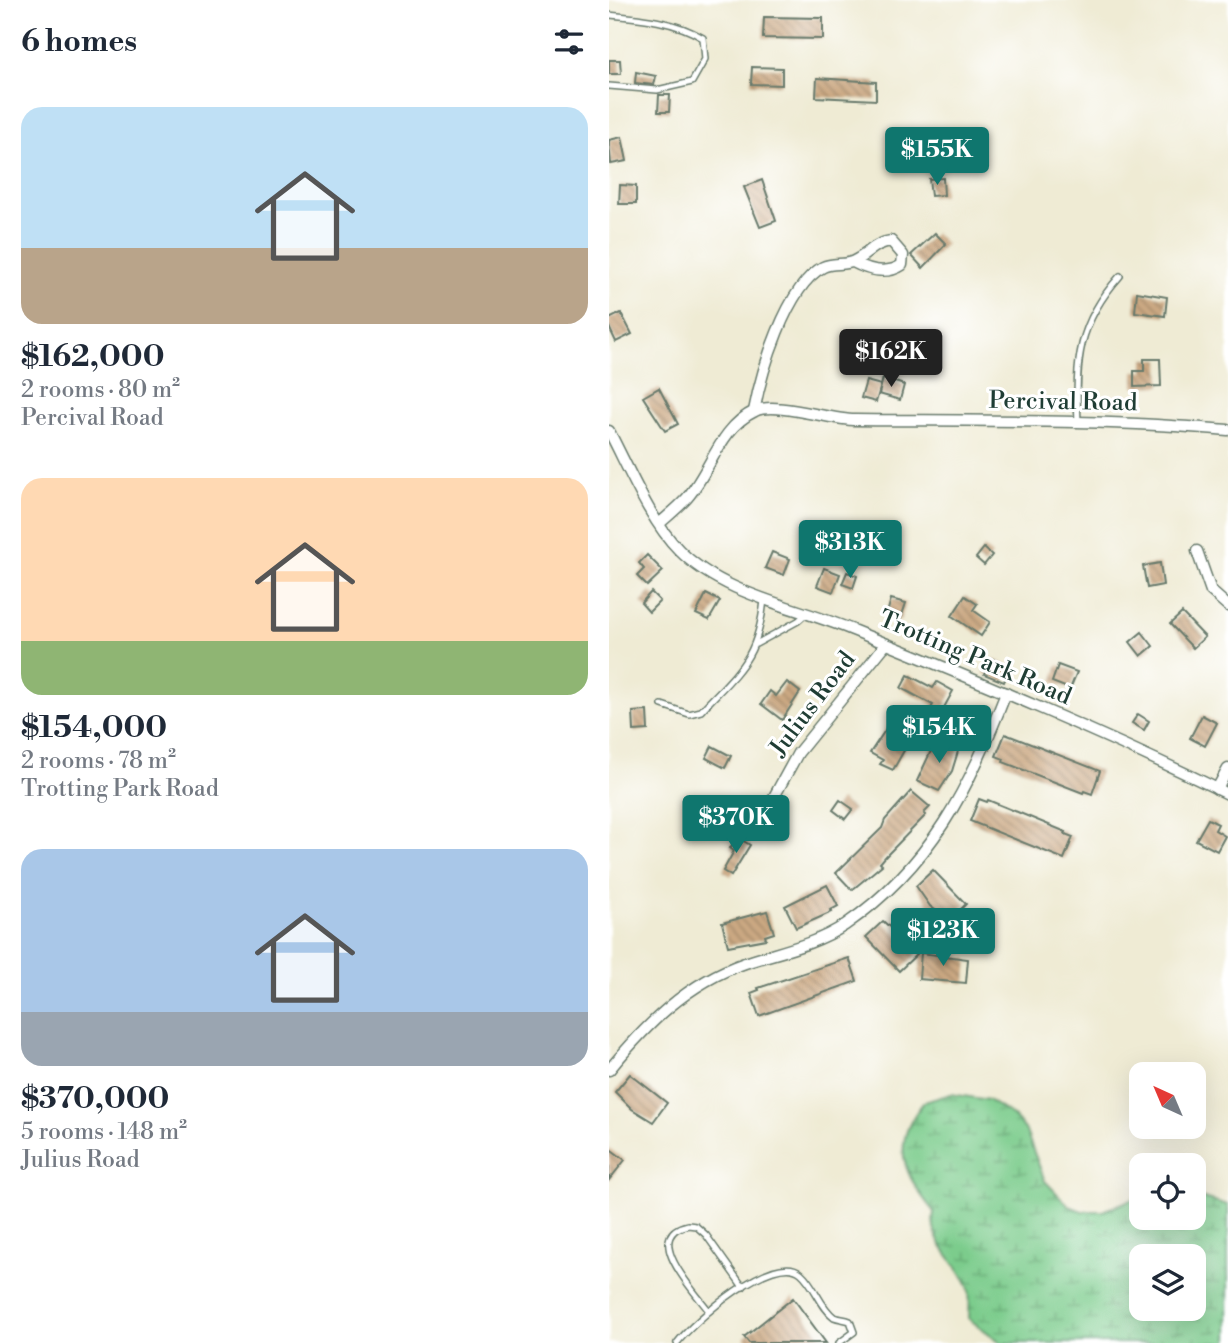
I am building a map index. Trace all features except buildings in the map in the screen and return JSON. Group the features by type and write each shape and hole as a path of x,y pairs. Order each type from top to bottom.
{"street":[{"path":"660,523 688,498 726,433 754,411 767,355 795,298 807,281 822,268 853,262"},
{"name":"Percival Road","path":"754,411 789,411 838,420 1078,422 1228,430"},
{"name":"Trotting Park Road","path":"609,431 660,523 679,550 706,571 764,597 1006,692 1152,756 1228,794"},
{"path":"1197,551 1211,591 1228,607"},
{"name":"Julius Road","path":"757,828 799,753 886,643"},
{"path":"609,1070 648,1023 678,998 742,964 794,948 843,926 893,885 931,842 956,807 982,753 1006,692"},
{"path":"1217,789 1228,769"}],"lane":[{"path":"609,15 636,17 690,30 703,38 705,59 692,82 676,88 609,86"},
{"path":"1078,422 1077,355 1104,293 1120,276"},
{"path":"662,705 689,715 701,711 743,665 756,643 764,597"},
{"path":"756,643 799,621 807,612"},
{"path":"709,1311 669,1253 668,1240 674,1231 688,1225 701,1230 743,1287"},
{"path":"677,1343 688,1328 709,1311 769,1270 783,1267 799,1271 832,1315 850,1321 855,1328 839,1343"}],"green space":[{"path":"951,1094 988,1100 1013,1116 1025,1129 1045,1181 1069,1206 1082,1211 1103,1211 1129,1201 1129,1230 1206,1230 1206,1199 1228,1205 1228,1343 1002,1343 969,1319 968,1286 939,1242 933,1223 934,1212 908,1171 904,1145 913,1117 924,1102"}]}
